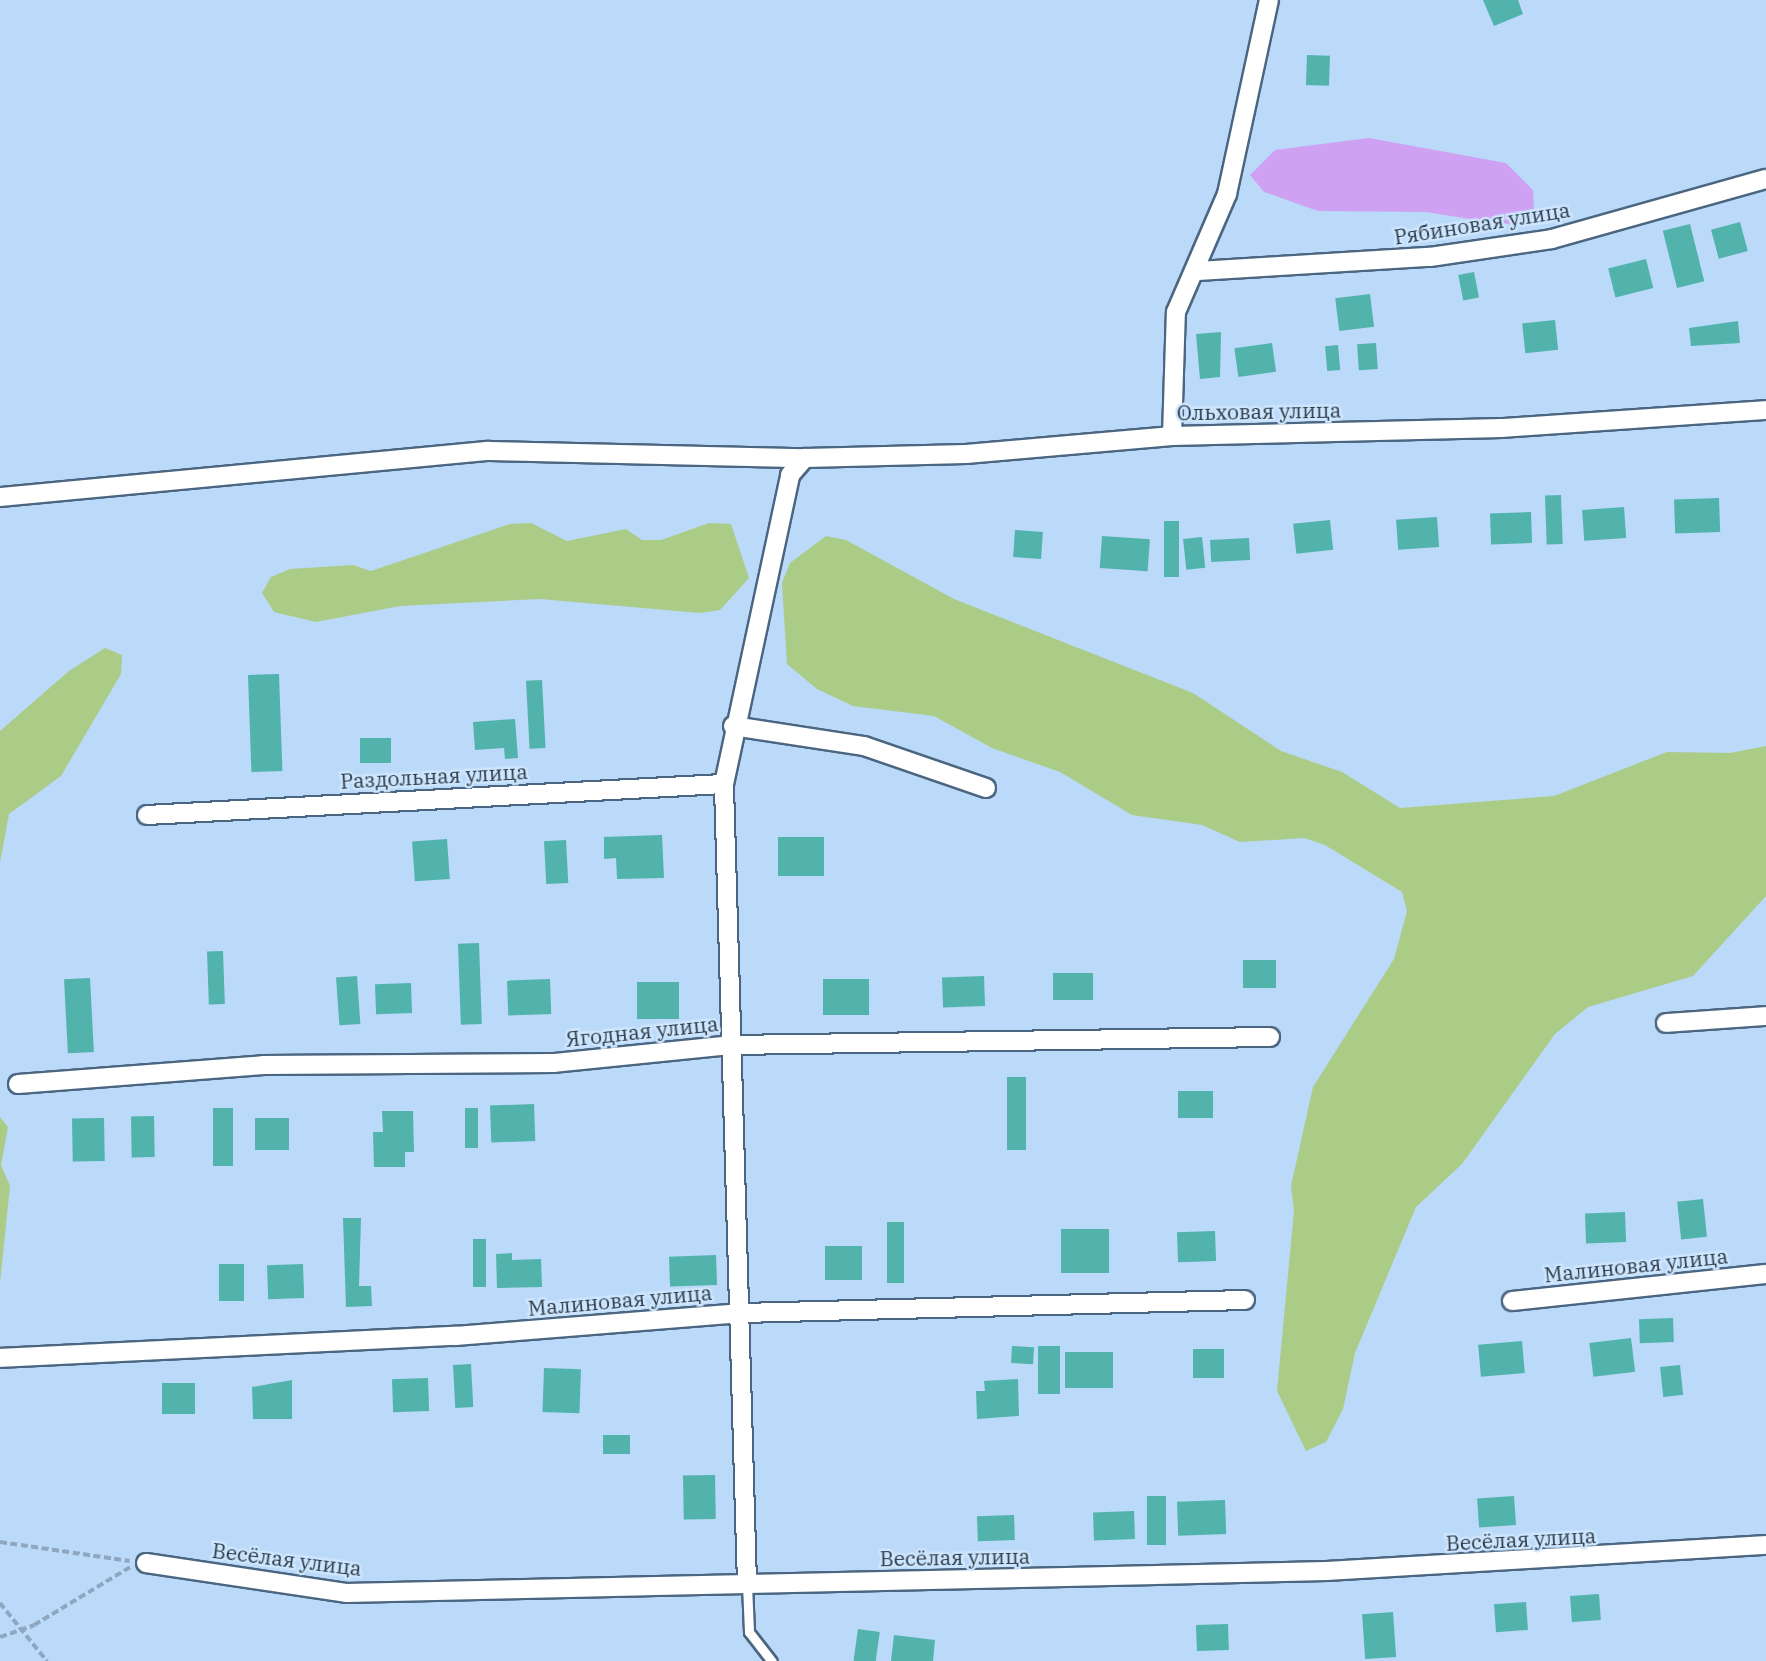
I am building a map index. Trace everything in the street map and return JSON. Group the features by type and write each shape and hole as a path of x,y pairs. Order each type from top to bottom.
{"street":[{"path":"1172,436 1176,313 1198,271 1227,194 1269,0"},
{"name":"Рябиновая улица","path":"1198,271 1430,257 1552,239 1766,179"},
{"name":"Ольховая улица","path":"0,497 488,452 805,458 966,454 1172,436 1503,428 1766,410"},
{"path":"747,1584 742,1313 724,784 733,726 782,502 790,475 805,458"},
{"path":"733,726 864,746 986,789"},
{"name":"Раздольная улица","path":"147,815 724,784"},
{"path":"1666,1023 1766,1016"},
{"name":"Ягодная улица","path":"18,1084 262,1065 554,1063 731,1045 1270,1037"},
{"name":"Малиновая улица","path":"1512,1301 1766,1274"},
{"name":"Малиновая улица","path":"0,1358 455,1336 742,1313 1245,1300"},
{"name":"Весёлая улица","path":"146,1563 346,1593 1326,1571 1766,1545"}],"lane":[{"path":"747,1584 749,1632 772,1661"}],"path":[{"path":"0,1542 146,1563"},
{"path":"0,1637 18,1630 109,1577 146,1563"},
{"path":"0,1603 18,1630 47,1661"}],"green space":[{"path":"531,523 567,541 626,529 642,540 661,540 709,523 731,524 749,578 720,610 700,613 540,599 400,606 316,622 274,612 262,593 271,577 290,569 353,565 371,571 510,524"},
{"path":"826,536 846,540 954,599 1193,693 1281,751 1342,772 1400,808 1554,796 1667,752 1730,753 1766,746 1766,896 1693,976 1588,1007 1555,1034 1462,1164 1416,1207 1355,1353 1343,1409 1326,1442 1306,1451 1277,1391 1294,1211 1291,1186 1313,1087 1394,959 1407,911 1402,892 1325,845 1304,838 1240,842 1202,825 1132,815 1060,772 992,748 934,716 853,706 817,689 787,664 782,583 790,563"},
{"path":"105,648 122,655 121,674 61,776 9,814 0,863 0,731 69,671"},
{"path":"0,1117 8,1127 1,1165 10,1186 0,1283"}],"shaded area":[{"path":"1369,138 1506,163 1533,190 1534,211 1520,223 1501,224 1426,212 1318,211 1264,192 1250,175 1275,150"}],"building":[{"path":"1483,0 1518,0 1523,14 1494,26"},
{"path":"1307,55 1330,56 1329,86 1306,85"},
{"path":"1740,222 1748,251 1719,259 1711,230"},
{"path":"1690,224 1704,281 1677,288 1663,231"},
{"path":"1646,259 1653,288 1615,298 1608,268"},
{"path":"1474,272 1479,298 1463,301 1458,275"},
{"path":"1370,294 1374,327 1339,331 1335,298"},
{"path":"1555,320 1558,350 1525,353 1522,323"},
{"path":"1738,321 1740,343 1691,346 1689,328"},
{"path":"1221,332 1220,377 1200,379 1196,334"},
{"path":"1272,343 1276,372 1238,377 1234,348"},
{"path":"1376,343 1378,369 1359,370 1357,344"},
{"path":"1338,345 1340,370 1327,371 1325,346"},
{"path":"1561,495 1563,544 1547,545 1545,496"},
{"path":"1719,498 1720,532 1675,534 1674,500"},
{"path":"1624,507 1626,538 1584,541 1582,510"},
{"path":"1531,512 1532,543 1491,544 1490,513"},
{"path":"1437,517 1439,547 1398,550 1396,520"},
{"path":"1330,520 1333,550 1296,554 1293,524"},
{"path":"1164,521 1179,521 1179,577 1164,577"},
{"path":"1015,530 1043,532 1041,559 1013,557"},
{"path":"1102,536 1150,539 1148,571 1100,568"},
{"path":"1202,537 1205,568 1186,570 1183,539"},
{"path":"1249,538 1250,560 1211,562 1210,540"},
{"path":"279,674 282,771 251,772 248,675"},
{"path":"542,680 546,748 530,749 526,681"},
{"path":"515,719 518,758 505,759 504,748 475,750 473,722"},
{"path":"360,738 391,738 391,763 360,763"},
{"path":"662,835 664,878 617,879 616,858 604,859 604,837"},
{"path":"778,837 824,837 824,876 778,876"},
{"path":"447,839 450,879 415,881 412,841"},
{"path":"566,840 568,883 546,884 544,841"},
{"path":"479,943 482,1024 461,1025 458,944"},
{"path":"223,951 225,1004 209,1005 207,952"},
{"path":"1243,960 1276,960 1276,988 1243,988"},
{"path":"1053,973 1093,973 1093,1000 1053,1000"},
{"path":"357,976 360,1024 339,1025 336,977"},
{"path":"984,976 985,1006 943,1007 942,977"},
{"path":"90,978 94,1052 68,1053 64,979"},
{"path":"550,979 551,1014 508,1015 507,981"},
{"path":"823,979 869,979 869,1015 823,1015"},
{"path":"637,982 679,982 679,1019 637,1019"},
{"path":"411,983 412,1013 376,1014 375,984"},
{"path":"1007,1077 1026,1077 1026,1150 1007,1150"},
{"path":"1178,1091 1213,1091 1213,1118 1178,1118"},
{"path":"534,1104 535,1141 491,1143 490,1106"},
{"path":"213,1108 233,1108 233,1166 213,1166"},
{"path":"465,1108 478,1108 478,1148 465,1148"},
{"path":"382,1111 413,1111 414,1152 405,1152 405,1167 374,1167 373,1132 383,1132"},
{"path":"131,1116 154,1116 155,1157 132,1157"},
{"path":"104,1118 105,1161 73,1162 72,1119"},
{"path":"255,1118 289,1118 289,1150 255,1150"},
{"path":"1703,1199 1707,1237 1681,1240 1677,1202"},
{"path":"1625,1212 1626,1242 1586,1243 1585,1213"},
{"path":"343,1218 361,1218 359,1286 371,1286 372,1306 346,1307"},
{"path":"887,1222 904,1222 904,1283 887,1283"},
{"path":"1061,1229 1109,1229 1109,1273 1061,1273"},
{"path":"1215,1231 1216,1261 1178,1262 1177,1232"},
{"path":"473,1239 486,1239 486,1287 473,1287"},
{"path":"825,1246 862,1246 862,1280 825,1280"},
{"path":"512,1253 512,1260 541,1259 542,1287 497,1288 496,1254"},
{"path":"716,1255 717,1285 670,1287 669,1257"},
{"path":"219,1264 244,1264 244,1301 219,1301"},
{"path":"303,1264 304,1298 268,1299 267,1265"},
{"path":"1673,1318 1674,1342 1640,1343 1639,1319"},
{"path":"1631,1338 1635,1372 1593,1377 1589,1343"},
{"path":"1522,1341 1525,1373 1481,1377 1478,1345"},
{"path":"1012,1346 1034,1347 1033,1364 1011,1363"},
{"path":"1038,1346 1060,1346 1060,1394 1038,1394"},
{"path":"1193,1349 1224,1349 1224,1378 1193,1378"},
{"path":"1065,1352 1113,1352 1113,1388 1065,1388"},
{"path":"471,1364 473,1407 455,1408 453,1365"},
{"path":"1680,1365 1683,1395 1663,1397 1660,1367"},
{"path":"544,1368 581,1369 579,1413 542,1412"},
{"path":"428,1378 429,1411 393,1412 392,1379"},
{"path":"1018,1379 1019,1416 977,1419 976,1391 985,1391 984,1381"},
{"path":"292,1380 292,1419 253,1419 252,1387"},
{"path":"162,1383 195,1383 195,1414 162,1414"},
{"path":"603,1435 630,1435 630,1454 603,1454"},
{"path":"715,1475 716,1519 684,1520 683,1476"},
{"path":"1147,1496 1166,1496 1166,1545 1147,1545"},
{"path":"1514,1496 1516,1525 1479,1528 1477,1499"},
{"path":"1225,1500 1226,1534 1178,1536 1177,1502"},
{"path":"1134,1511 1135,1539 1094,1540 1093,1512"},
{"path":"1014,1515 1015,1540 978,1541 977,1516"},
{"path":"1599,1594 1601,1620 1572,1622 1570,1596"},
{"path":"1526,1602 1528,1630 1496,1632 1494,1604"},
{"path":"1393,1612 1396,1657 1365,1659 1362,1614"},
{"path":"1228,1624 1229,1650 1197,1651 1196,1625"},
{"path":"858,1629 880,1632 876,1661 854,1661"},
{"path":"894,1635 935,1640 933,1661 891,1661"}]}
